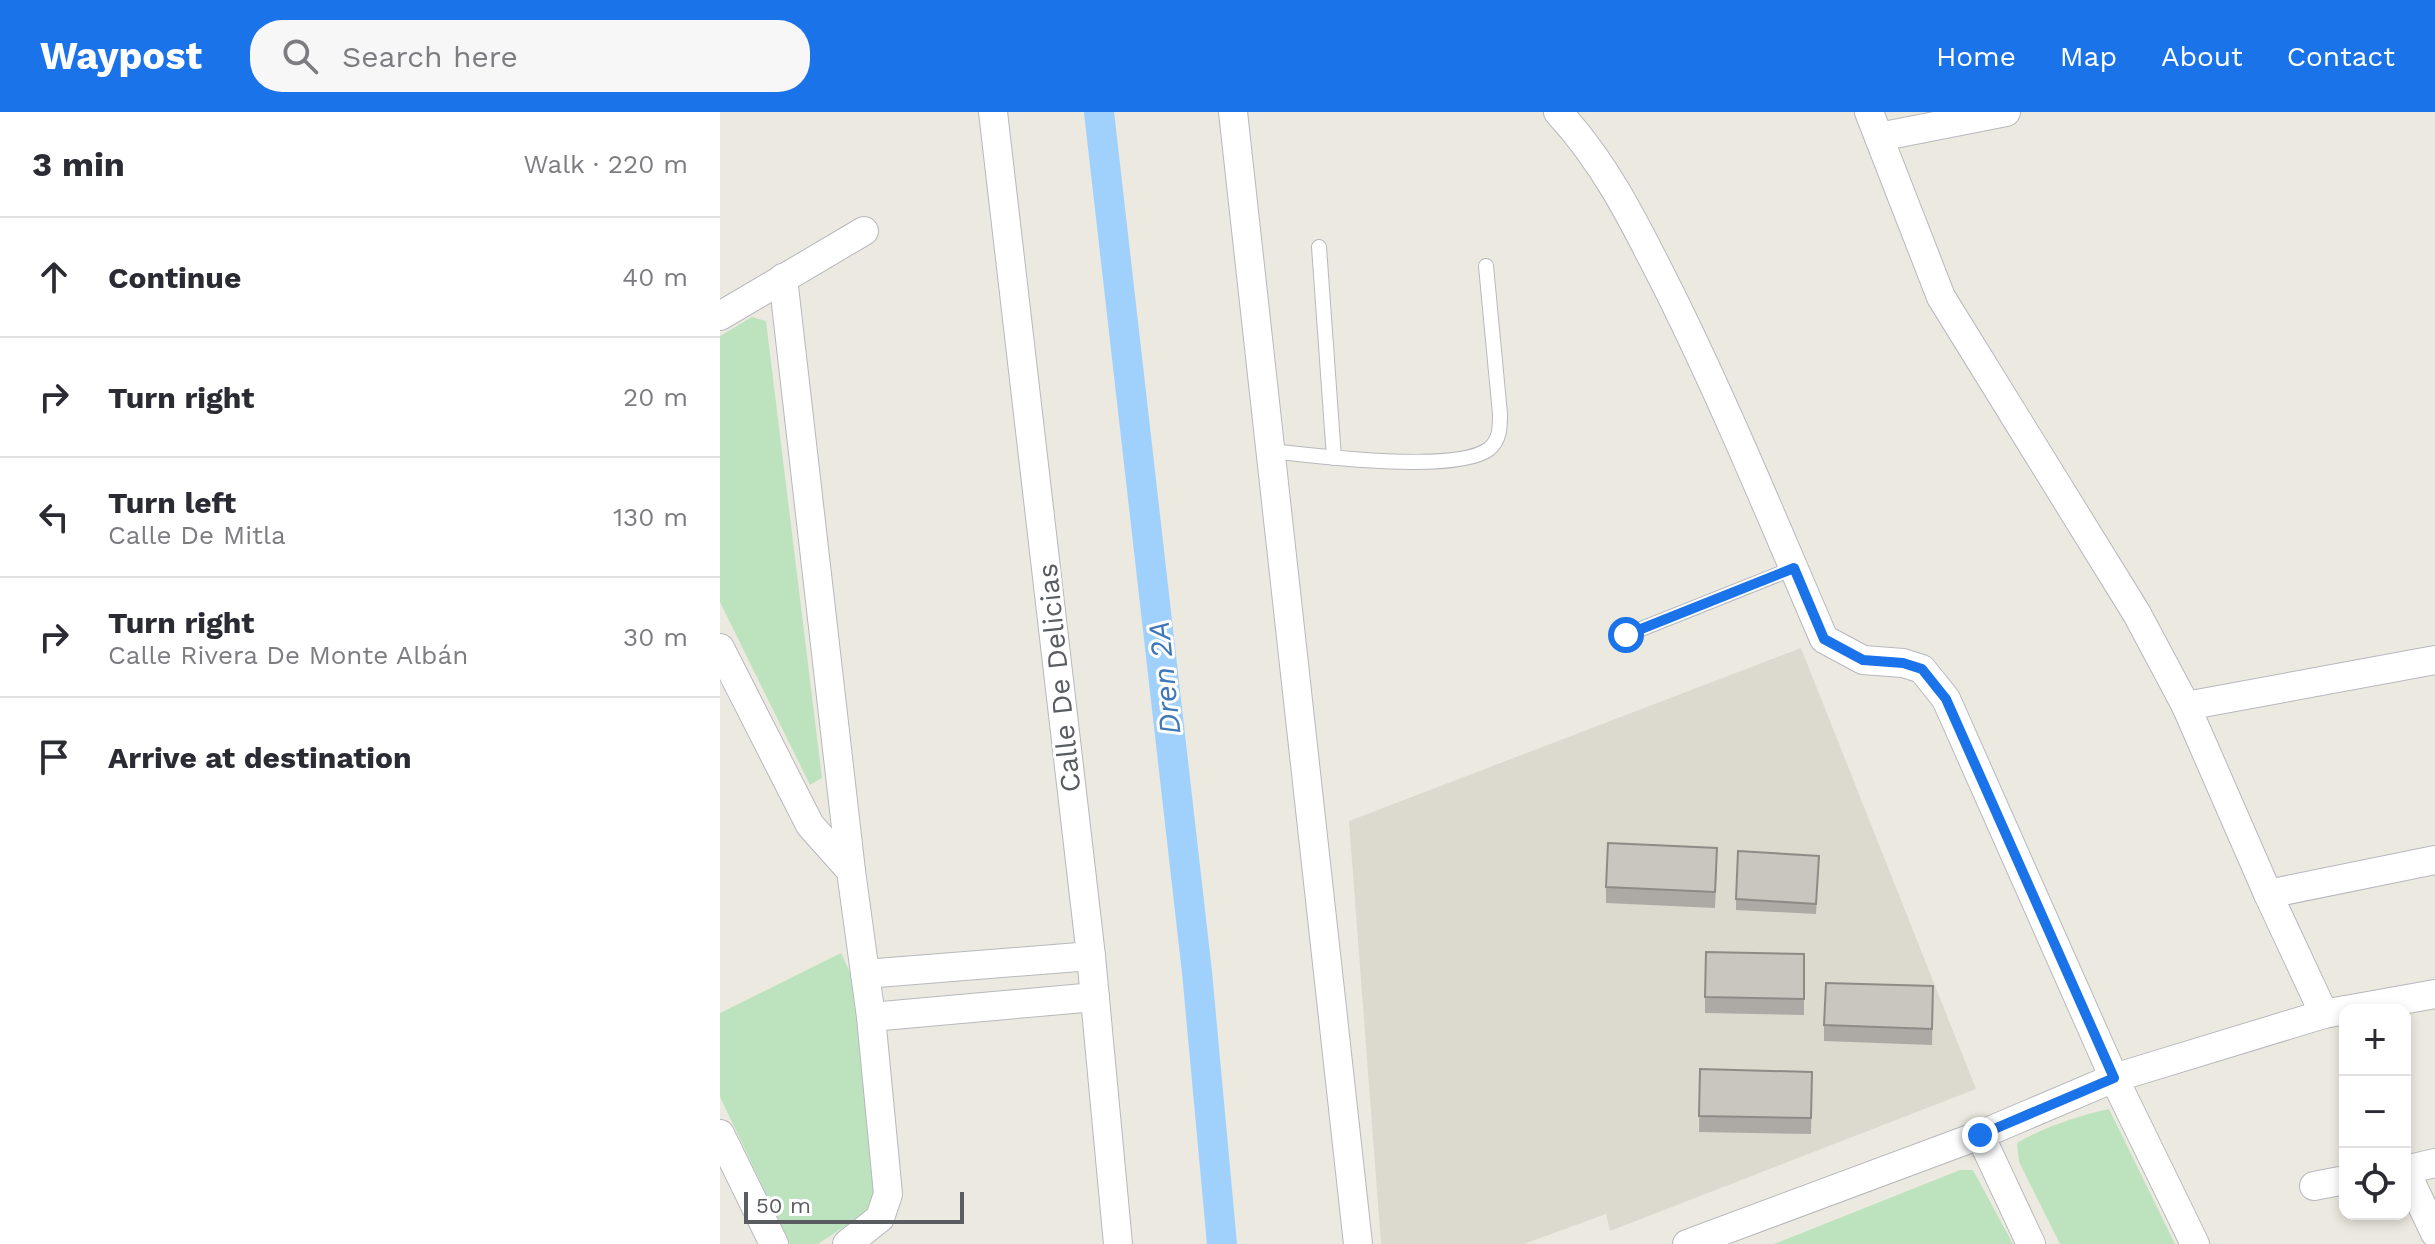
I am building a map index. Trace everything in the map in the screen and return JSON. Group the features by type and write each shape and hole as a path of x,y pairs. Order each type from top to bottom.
{"street":[{"name":"Calle De Delicias","path":"993,112 1091,956 1118,1244"},
{"path":"1233,112 1358,1244"},
{"path":"1558,112 1584,140 1624,203 1707,368 1824,639 1863,660 1903,663 1922,669 1946,699 2114,1078 2195,1244"},
{"path":"2006,112 1874,125 1941,297 2137,614 2186,706 2268,894 2338,1011"},
{"path":"720,316 864,231"},
{"path":"783,278 851,871 871,1017 888,1194 880,1218 847,1244"},
{"path":"720,648 810,825 851,871"},
{"path":"2186,706 2435,660"},
{"path":"2268,894 2435,860"},
{"path":"865,974 1091,956"},
{"path":"1687,1244 1980,1135 2114,1078 2338,1011 2435,994"},
{"path":"871,1017 1095,997"},
{"path":"720,1134 774,1244"},
{"path":"1980,1135 2031,1244"},
{"path":"2411,1169 2435,1163"},
{"path":"2314,1186 2339,1181"},
{"path":"2411,1183 2435,1233"}],"lane":[{"path":"1319,247 1334,458"},
{"path":"1272,451 1334,458 1438,462 1471,457 1488,450 1496,442 1500,414 1486,266"},
{"path":"1626,635 1794,568"}],"shaded area":[{"path":"1801,648 1976,1089 1610,1231 1606,1214 1524,1244 1381,1244 1349,821"}],"green space":[{"path":"752,317 766,321 822,778 810,785 720,602 720,336"},
{"path":"841,953 853,979 876,1199 862,1215 818,1244 790,1244 720,1097 720,1013"},
{"path":"2109,1109 2175,1244 2060,1244 2019,1162 2017,1143 2062,1123"},
{"path":"1960,1170 1973,1170 2013,1244 1774,1244"}],"building":[{"path":"1608,843 1717,848 1715,892 1606,887"},
{"path":"1738,851 1819,856 1816,904 1736,899"},
{"path":"1706,952 1804,954 1804,999 1705,997"},
{"path":"1826,983 1933,986 1932,1029 1824,1025"},
{"path":"1700,1069 1812,1072 1811,1118 1699,1116"}],"waterway":[{"name":"Dren 2A","path":"1099,112 1197,972 1222,1244"}],"route":[{"path":"1626,635 1794,568 1824,639 1863,660 1903,663 1922,669 1946,699 2114,1078 1980,1135"}]}
